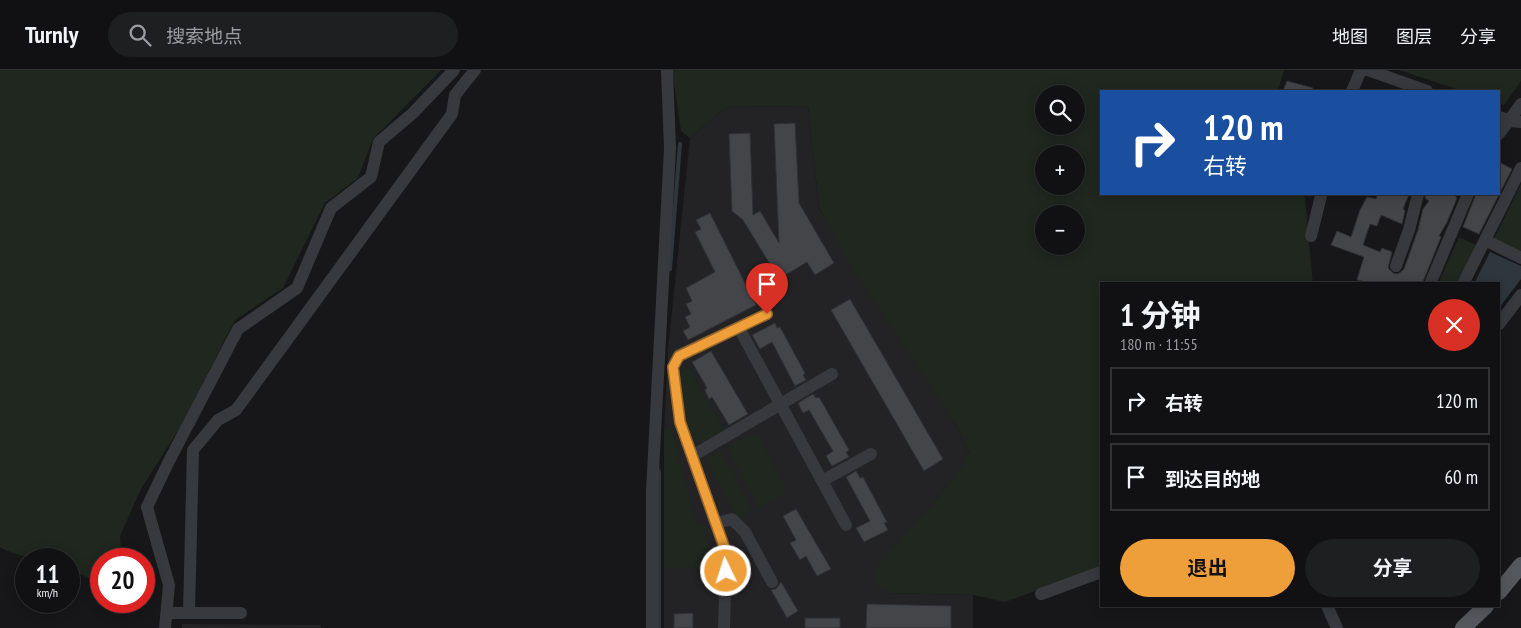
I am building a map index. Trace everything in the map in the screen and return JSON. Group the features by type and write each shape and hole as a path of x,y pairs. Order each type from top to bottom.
{"main road":[{"path":"1500,591 1521,565"},
{"path":"1463,628 1485,607"}],"street":[{"path":"165,628 170,586 147,507 168,463 238,329 297,288 331,208 371,177 379,142 413,113 454,70"},
{"path":"189,613 192,450 218,420 236,410 452,114 455,95 475,70"},
{"path":"652,628 652,492 670,148 667,70"},
{"path":"1352,90 1361,70"},
{"path":"1368,70 1403,87 1421,90"},
{"path":"1500,133 1521,104"},
{"path":"1464,282 1521,168"},
{"path":"1311,236 1320,195"},
{"path":"1396,266 1410,230 1418,195"},
{"path":"1431,282 1468,195"},
{"path":"1485,240 1521,258"},
{"path":"1500,323 1521,294"},
{"path":"724,628 726,552 680,422 673,367 679,356 767,314"},
{"path":"739,328 846,525"},
{"path":"692,456 832,374"},
{"path":"822,481 871,454"},
{"path":"716,523 732,519 745,532 772,582"},
{"path":"1041,594 1100,572"},
{"path":"1327,607 1337,628"},
{"path":"167,613 241,613"}],"shaded area":[{"path":"0,70 441,70 373,139 358,178 325,203 283,288 235,320 182,424 141,489 120,536 121,548 90,548 90,579 80,574 80,548 15,548 15,554 0,547"},
{"path":"672,70 1284,70 1278,90 1100,90 1100,195 1303,195 1305,199 1313,282 1100,282 1100,567 1005,602 973,595 887,593 876,586 874,569 931,506 961,468 969,452 955,423 852,268 819,207 808,106 726,107 690,138 681,131"},
{"path":"1399,70 1521,70 1521,81 1504,105 1500,103 1500,90 1459,90"},
{"path":"808,106 819,208 955,423 969,452 962,468 931,506 887,593 973,595 973,628 664,628 664,429 668,350 690,138 726,107"},
{"path":"1521,184 1521,252 1494,239"},
{"path":"1459,237 1476,245 1458,282 1439,282"},
{"path":"1490,252 1521,266 1521,279 1500,307 1500,282 1475,282"},
{"path":"687,365 724,430 697,445 684,423 680,385 681,375"},
{"path":"671,427 696,524 705,525 713,567 664,568 664,429"},
{"path":"751,434 759,436 785,486 784,494 759,508 726,447"},
{"path":"720,450 753,510 738,519 705,458"},
{"path":"182,624 321,625 321,628 182,628"}],"building":[{"path":"1287,81 1313,88 1312,90 1283,90"},
{"path":"795,123 799,203 834,263 815,275 807,262 779,279 743,220 732,211 729,134 750,133 753,215 760,211 779,243 774,124"},
{"path":"1500,163 1512,169 1500,193"},
{"path":"1378,195 1409,195 1403,209 1405,211 1402,224 1381,215 1377,226 1370,224 1363,245 1380,252 1382,248 1392,252 1388,268 1397,274 1404,269 1418,230 1423,209 1429,201 1425,198 1426,195 1454,195 1457,198 1439,236 1441,237 1423,282 1362,282 1357,280 1364,257 1331,245 1337,231 1351,237 1360,210 1367,197 1376,199"},
{"path":"1476,195 1499,195 1479,234 1463,227"},
{"path":"710,213 756,305 688,340 683,331 690,327 685,317 691,314 686,304 692,301 686,288 715,272 695,232 701,229 696,220"},
{"path":"850,299 943,459 924,471 831,310"},
{"path":"775,323 777,328 780,327 805,373 803,375 806,380 795,386 772,342 760,349 752,335"},
{"path":"711,351 748,414 729,425 712,397 709,399 705,390 707,388 692,362"},
{"path":"813,394 816,398 819,397 849,450 846,452 849,457 832,466 826,456 833,451 809,410 803,413 798,403"},
{"path":"856,471 860,478 863,477 887,522 884,523 888,530 864,542 856,528 870,521 846,477"},
{"path":"796,509 831,569 817,576 806,556 800,560 790,543 796,540 783,516"},
{"path":"781,582 798,611 787,618 771,590 776,589"},
{"path":"867,604 951,606 951,628 866,628"},
{"path":"693,613 693,628 674,628 674,614"},
{"path":"805,618 840,618 840,628 805,628"}],"waterway":[{"path":"670,269 680,144"},
{"path":"659,471 659,628"}],"route":[{"path":"726,571 726,552 680,422 673,367 679,356 767,314"}]}
